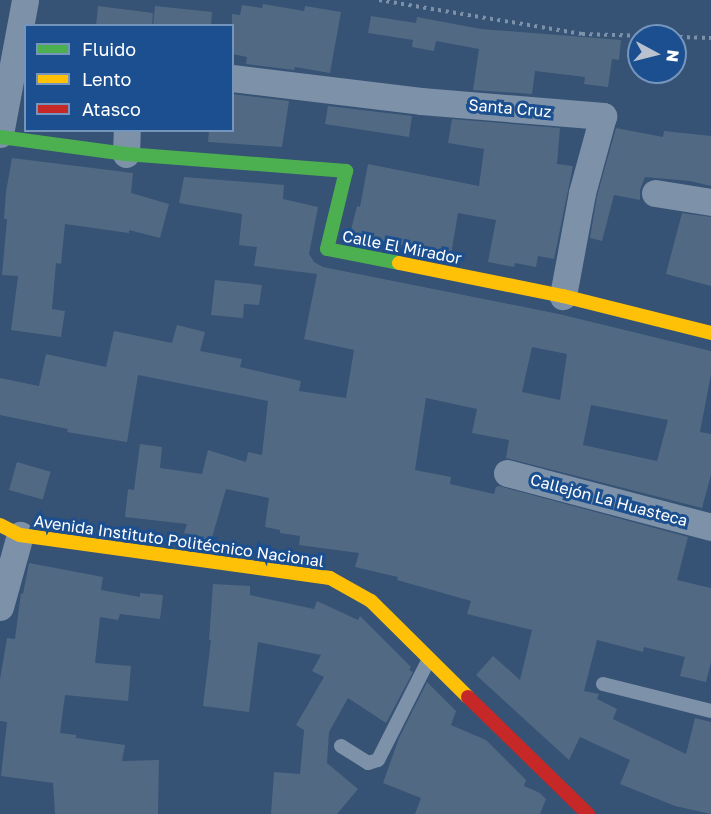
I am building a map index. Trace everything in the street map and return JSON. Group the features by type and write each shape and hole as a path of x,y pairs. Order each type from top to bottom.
{"street":[{"path":"0,135 26,0"},
{"name":"Santa Cruz","path":"234,78 421,101 603,116 582,194 563,296"},
{"name":"Calle El Mirador","path":"0,135 127,142 346,171 327,249 563,296 711,333"},
{"path":"655,193 711,202"},
{"name":"Callejón La Huasteca","path":"507,473 711,527"},
{"path":"0,608 10,530"},
{"name":"Avenida Instituto Politécnico Nacional","path":"10,530 330,578 371,601 588,814"}],"lane":[{"path":"341,746 368,763 378,760 430,658"},
{"path":"603,684 711,711"}],"path":[{"path":"379,0 582,34 711,38"}],"building":[{"path":"263,4 304,11 305,6 341,12 330,73 295,67 294,70 246,64 247,57 234,54 232,14 240,15 242,5 262,8"},
{"path":"98,6 153,13 152,24 96,24"},
{"path":"155,6 212,12 211,24 153,24"},
{"path":"371,16 416,23 417,17 481,29 621,40 619,60 612,59 608,87 584,84 585,77 535,71 532,94 473,90 479,49 436,41 434,51 412,47 413,40 368,33"},
{"path":"234,94 289,101 282,147 208,142 209,132 234,132"},
{"path":"328,106 412,116 409,137 325,124"},
{"path":"452,119 560,128 557,164 573,166 554,259 538,256 536,267 515,263 514,267 488,262 496,220 458,213 451,255 350,234 357,206 360,207 368,164 479,186 484,149 448,143"},
{"path":"616,128 663,137 664,131 711,136 711,186 690,181 645,177 640,190 640,200 614,195 602,241 590,238 597,196"},
{"path":"12,158 133,173 131,193 169,204 160,238 129,230 129,233 65,224 61,264 56,263 52,309 65,311 61,337 11,330 18,276 2,275 7,219 4,219 6,192"},
{"path":"184,177 284,185 283,199 318,207 309,254 314,262 323,267 559,314 711,351 711,374 700,432 711,434 711,475 702,508 506,458 509,440 472,433 477,409 426,398 415,470 451,477 450,484 494,494 496,487 499,486 688,537 677,580 711,588 711,662 706,682 680,676 685,657 644,647 643,652 597,640 584,691 599,694 597,699 617,709 613,719 686,754 695,718 711,722 711,814 675,806 620,784 630,760 580,737 569,760 476,675 493,656 520,680 532,630 467,614 471,601 397,580 398,577 355,567 359,553 299,545 300,536 280,533 280,530 265,527 269,498 226,489 211,541 184,533 187,524 125,517 128,489 134,490 140,444 162,447 160,468 202,474 208,450 246,462 248,452 262,455 268,401 138,375 127,442 67,432 68,429 0,415 0,378 39,386 46,354 106,367 114,331 172,343 177,325 205,332 200,351 242,359 240,367 301,381 299,391 346,398 354,350 304,339 317,274 254,266 257,247 239,245 242,214 179,203","holes":["532,347 567,354 560,400 522,392","591,405 668,420 657,461 583,445"]},
{"path":"682,213 711,217 711,286 666,274"},
{"path":"215,280 262,285 259,305 244,304 243,318 211,315"},
{"path":"17,462 51,472 43,500 9,490"},
{"path":"29,563 103,577 101,590 140,597 140,593 163,595 160,619 120,614 118,620 100,617 95,663 131,666 128,701 65,695 60,733 76,735 76,738 125,745 122,761 159,760 158,814 55,814 53,783 1,776 7,722 0,721 0,679 7,638 15,639 21,593 23,594"},
{"path":"213,584 250,586 250,595 314,609 317,601 358,620 360,616 411,667 409,670 413,672 386,723 348,698 329,732 327,763 358,789 337,814 271,814 274,772 300,774 304,730 296,725 324,677 312,671 321,655 258,642 249,712 203,706 211,640 209,640"},
{"path":"427,682 456,711 451,725 486,740 526,780 524,786 540,793 546,799 540,814 415,814 421,798 383,783 399,738"}],"traffic: fast":[{"path":"0,137 126,154 346,171 327,249 399,263"}],"traffic: slow":[{"path":"399,263 563,296 711,333"},
{"path":"0,525 20,535 330,578 371,601 468,697"}],"traffic: jam":[{"path":"468,697 588,814"}]}
